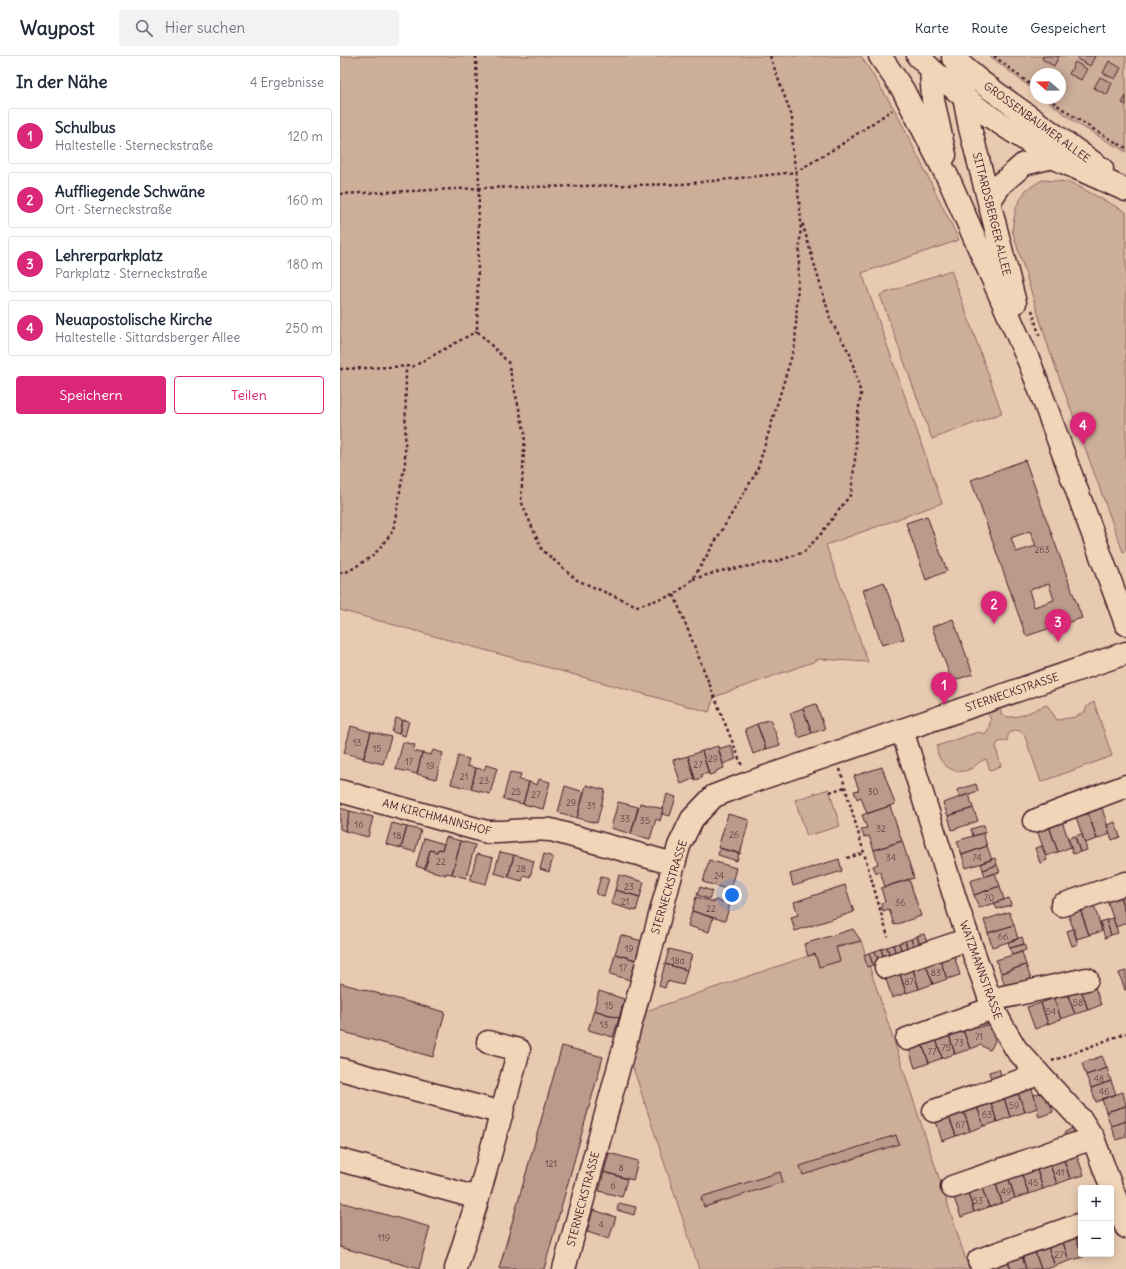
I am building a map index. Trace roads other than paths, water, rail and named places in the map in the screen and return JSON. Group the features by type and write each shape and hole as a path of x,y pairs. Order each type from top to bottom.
{"street":[{"name":"SITTARDSBERGER ALLEE","path":"880,56 903,90 950,182 1030,366 1126,624"},
{"name":"SITTARDSBERGER ALLEE","path":"955,58 965,98 970,128 1030,366"},
{"name":"GROSSENBAUMER ALLEE","path":"955,58 999,95 1126,185"},
{"name":"SITTARDSBERGER ALLEE","path":"927,60 933,100 950,182"},
{"name":"GROSSENBAUMER ALLEE","path":"927,60 965,98 986,114 1052,157 1126,190"},
{"path":"989,202 1001,184 1024,164 1052,157"},
{"name":"STERNECKSTRASSE","path":"564,1269 679,846 692,819 714,796 1126,653"},
{"name":"WATZMANNSTRASSE","path":"902,730 969,939 992,1004 1003,1028 1016,1049 1082,1121 1093,1138 1119,1217"},
{"path":"1034,821 1126,786"},
{"name":"AM KIRCHMANNSHOF","path":"340,791 487,832 506,832 535,828 551,830 674,864"},
{"path":"1062,905 1126,883"},
{"path":"886,967 969,939"},
{"path":"907,1039 992,1004 1087,979"},
{"path":"456,1269 478,1198 519,1050 488,1042"},
{"path":"340,1069 502,1113"},
{"path":"934,1110 1036,1071"},
{"path":"952,1187 1093,1138"},
{"path":"340,1160 478,1198"},
{"path":"980,1260 1078,1225"}],"place":[{"name":"Neuapostolische Kirche","path":"1083,445"},
{"name":"Auffliegende Schwäne","path":"994,624"},
{"name":"Lehrerparkplatz","path":"1058,642"},
{"name":"Schulbus","path":"944,705"}]}
